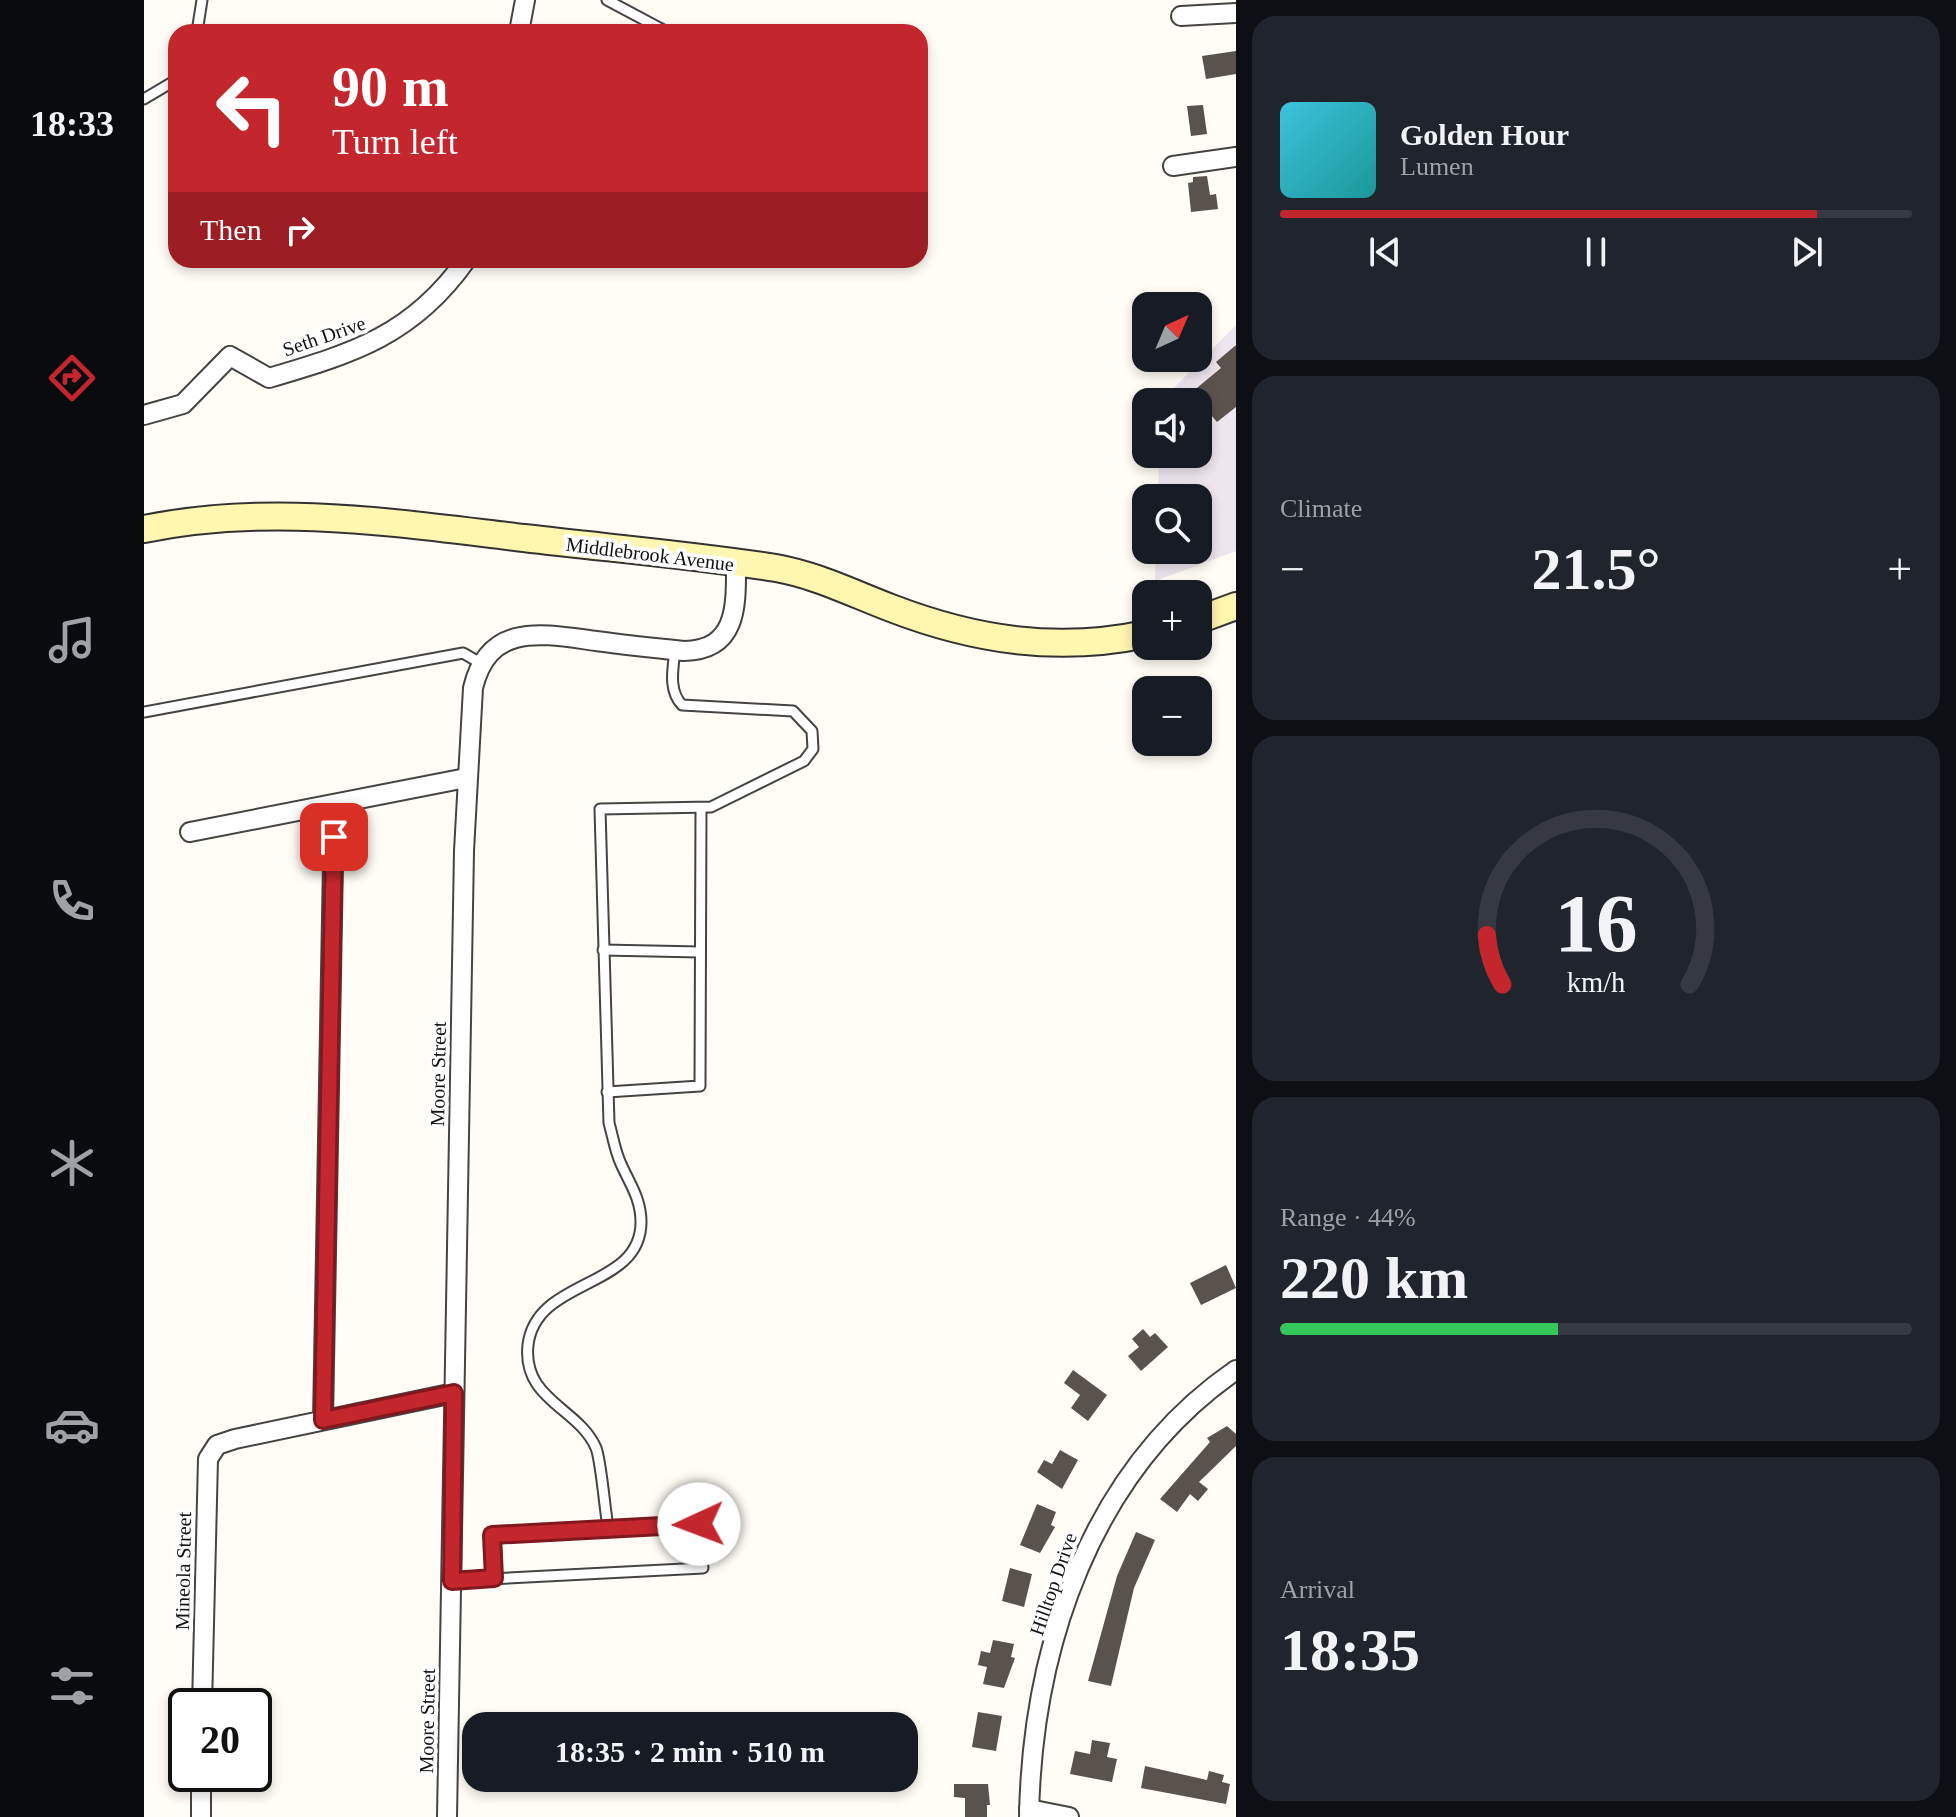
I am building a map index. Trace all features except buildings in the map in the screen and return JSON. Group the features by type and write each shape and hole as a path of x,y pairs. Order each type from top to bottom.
{"main road":[{"name":"Middlebrook Avenue","path":"144,529 241,516 333,516 636,550 803,575 923,620 999,639 1069,643 1132,636"},
{"path":"1212,615 1236,606"}],"street":[{"path":"520,24 525,0"},
{"path":"1181,16 1236,13"},
{"path":"1173,166 1236,157"},
{"name":"Seth Drive","path":"144,415 183,404 230,356 269,378 368,346 412,320 460,268"},
{"path":"482,664 499,646 534,633 675,650 706,647 729,626 736,608 736,565"},
{"name":"Moore Street","path":"447,1817 466,778 473,688 482,664"},
{"path":"190,832 466,778"},
{"path":"334,806 323,1420 454,1393"},
{"name":"Hilltop Drive","path":"1029,1813 1031,1759 1047,1676 1069,1592 1092,1534 1120,1486 1153,1442 1198,1398 1236,1370"},
{"name":"Mineola Street","path":"202,1688 208,1459 221,1443 323,1420"},
{"path":"201,1792 201,1817"},
{"path":"1029,1813 1069,1817"}],"lane":[{"path":"198,24 202,0"},
{"path":"607,0 652,24"},
{"path":"144,99 168,85"},
{"path":"608,1527 597,1449 536,1386 530,1370 528,1346 535,1323 550,1304 611,1271 630,1254 640,1235 638,1199 615,1149 607,1092 600,809 701,809 796,766 809,755 813,739 812,731 800,716 783,708 710,709 682,705 676,698 672,683 675,650"},
{"path":"144,712 463,653 482,664"},
{"path":"607,1092 700,1086 701,809"},
{"path":"603,950 700,952"},
{"path":"452,1581 703,1568 699,1524 492,1535 494,1578"}],"shaded area":[{"path":"1236,325 1236,551 1212,560 1212,484 1158,484 1159,468 1212,468 1212,388 1174,388 1190,372 1212,372 1212,349"},
{"path":"1156,564 1201,564 1158,580 1155,580"}],"route":[{"path":"334,837 323,1420 454,1393 452,1581 494,1578 492,1535 699,1524"}]}
